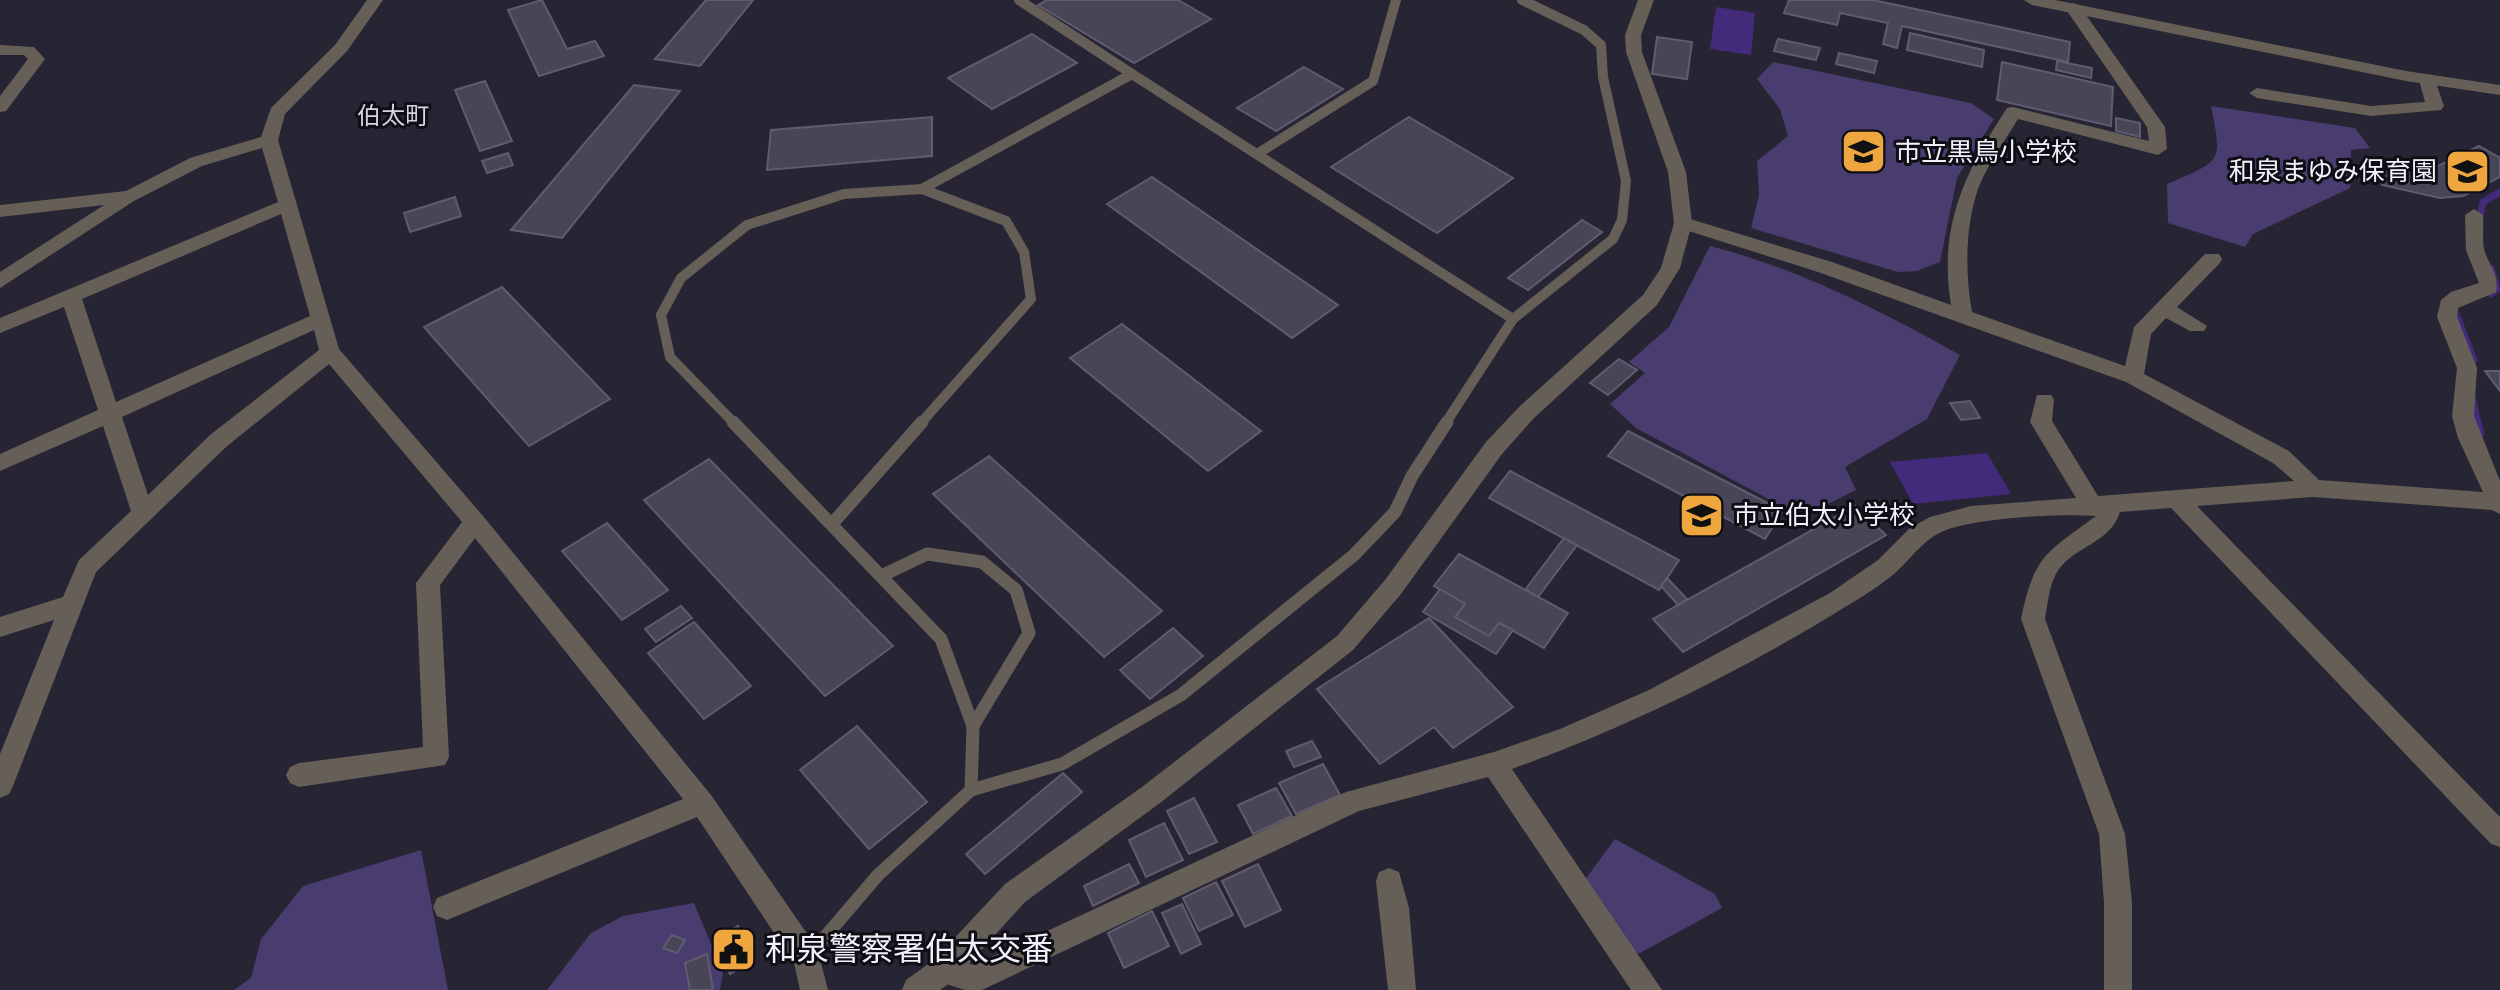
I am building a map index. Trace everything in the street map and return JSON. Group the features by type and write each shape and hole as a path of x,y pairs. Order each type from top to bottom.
{"street":[{"path":"375,0 341,48 277,112 269,140 330,352 475,522 702,803 807,958 814,990"},
{"path":"916,990 944,970 1015,893 1151,795 1345,643 1393,587 1494,448 1526,413 1650,300 1670,268 1683,223 1677,172 1634,52 1633,35 1646,0"},
{"path":"2032,0 2427,80 2500,90"},
{"path":"1963,315 1956,276 1964,207 1970,186 2013,112 2158,149 2156,127 2073,8"},
{"path":"0,50 28,50 37,59 0,107"},
{"path":"2257,93 2281,102 2349,102 2371,111 2435,106 2427,80"},
{"path":"0,281 130,196 196,162 269,140"},
{"path":"0,211 130,196"},
{"path":"0,326 287,205"},
{"path":"944,970 975,979 1355,800 1494,764 1567,738 1658,698 1838,600 1886,567 1918,534 1938,523 1971,515 2313,488 2499,503 2469,438 2463,416 2467,368 2447,317 2448,305 2458,297 2489,287 2489,279 2475,250 2474,215"},
{"path":"1683,223 1963,315 2133,377 2281,457 2299,471 2313,488"},
{"path":"2133,377 2141,332 2212,259"},
{"path":"71,297 143,513"},
{"path":"2162,308 2197,326"},
{"path":"0,463 321,319"},
{"path":"2,775 87,567 218,441 330,352"},
{"path":"2044,400 2041,422 2102,507 2106,521 2051,562 2039,589 2033,619 2046,660 2077,731 2112,834 2118,903 2118,990"},
{"path":"2051,438 2075,436"},
{"path":"2176,499 2500,835"},
{"path":"299,775 436,757 428,583 475,522"},
{"path":"0,627 73,604"},
{"path":"1494,764 1648,990"},
{"path":"447,907 702,803"},
{"path":"1389,881 1397,905 1396,966 1402,990"}],"lane":[{"path":"1019,0 1513,319"},
{"path":"1257,154 1373,81 1396,0"},
{"path":"807,958 878,875 971,790 1062,764 1168,703 1363,548 1395,512 1412,476 1513,319 1613,239 1623,223 1627,168 1602,77 1601,45 1596,37 1522,0"},
{"path":"922,189 1132,74"},
{"path":"832,524 1031,299 1024,252 1006,221 922,189 844,194 747,225 681,278 661,315 670,357 941,639 973,726 971,790"},
{"path":"881,576 927,554 982,562 1016,590 1029,633 973,726"}],"shaded area":[{"path":"1716,7 1755,13 1751,55 1710,49"},
{"path":"1773,62 1971,103 1994,119 1957,178 1940,262 1917,271 1898,272 1751,228 1759,195 1757,161 1788,136 1780,109 1757,79"},
{"path":"2211,106 2355,128 2370,148 2351,150 2350,188 2253,234 2245,247 2168,223 2167,184 2208,164 2217,150"},
{"path":"1710,246 1776,267 1838,292 1960,355 1927,419 1845,467 1856,490 1802,517 1636,428 1610,404 1645,373 1629,362 1669,327"},
{"path":"1987,453 2011,494 1913,504 1890,462"},
{"path":"1615,839 1715,894 1722,908 1640,953 1627,951 1581,885"},
{"path":"421,850 448,990 234,990 251,978 261,939 303,886"},
{"path":"694,903 723,973 720,990 547,990 591,933 623,916"}],"building":[{"path":"542,0 567,49 595,41 604,56 539,76 508,10"},
{"path":"706,0 753,0 700,66 655,59"},
{"path":"1047,0 1178,0 1211,19 1134,63 1038,5"},
{"path":"1789,0 1873,0 2070,42 2068,62 1902,26 1897,48 1883,44 1888,23 1840,13 1837,25 1784,13"},
{"path":"1910,33 1984,50 1982,67 1907,50"},
{"path":"1032,34 1077,63 992,109 948,78"},
{"path":"1657,37 1692,42 1687,79 1652,74"},
{"path":"1778,39 1820,48 1816,60 1774,51"},
{"path":"1839,53 1877,61 1874,73 1836,64"},
{"path":"2057,61 2092,68 2091,78 2056,70"},
{"path":"2002,62 2113,87 2111,126 1997,100"},
{"path":"1304,67 1343,89 1276,131 1237,108"},
{"path":"485,81 512,141 480,151 455,90"},
{"path":"634,85 680,91 562,238 511,230"},
{"path":"932,117 932,156 767,170 771,130"},
{"path":"1409,117 1513,178 1437,233 1331,167"},
{"path":"2116,118 2140,123 2140,137 2116,131"},
{"path":"2479,146 2500,158 2500,177 2463,196 2440,198 2382,185 2380,162 2424,173"},
{"path":"508,153 513,165 487,173 482,161"},
{"path":"1152,177 1338,305 1292,338 1107,204"},
{"path":"455,197 461,216 410,232 404,213"},
{"path":"1582,220 1602,232 1528,290 1508,278"},
{"path":"502,287 610,399 529,446 424,327"},
{"path":"1122,324 1261,431 1208,471 1070,358"},
{"path":"1619,359 1637,370 1608,395 1590,383"},
{"path":"2485,371 2500,371 2500,391"},
{"path":"1970,401 1980,418 1961,420 1950,403"},
{"path":"1628,431 1783,511 1765,539 1608,456"},
{"path":"989,456 1162,611 1104,657 933,494"},
{"path":"709,459 893,646 825,696 644,500"},
{"path":"1510,471 1679,560 1659,590 1489,498"},
{"path":"1855,506 1886,535 1683,652 1653,619"},
{"path":"607,523 668,590 622,620 562,551"},
{"path":"1564,538 1577,545 1538,597 1525,590"},
{"path":"1459,554 1568,613 1544,648 1499,623 1489,636 1455,617 1465,604 1434,586"},
{"path":"1667,578 1687,599 1678,605 1661,586"},
{"path":"1440,589 1465,604 1455,617 1489,636 1499,623 1513,630 1496,654 1423,612"},
{"path":"681,606 692,618 656,642 645,629"},
{"path":"1429,618 1513,707 1453,748 1434,727 1380,764 1317,689"},
{"path":"694,622 751,686 704,719 648,653"},
{"path":"1173,628 1203,656 1150,699 1120,670"},
{"path":"857,726 927,802 869,849 800,770"},
{"path":"1312,741 1321,757 1294,767 1286,751"},
{"path":"1323,764 1340,795 1296,814 1279,783"},
{"path":"1063,773 1082,792 985,874 966,854"},
{"path":"1276,788 1292,816 1253,834 1238,805"},
{"path":"1194,798 1217,842 1189,854 1167,811"},
{"path":"1164,823 1183,860 1146,877 1129,840"},
{"path":"1129,864 1139,883 1093,906 1084,886"},
{"path":"1258,864 1281,910 1245,927 1222,881"},
{"path":"1216,882 1233,915 1199,931 1183,898"},
{"path":"1182,904 1201,944 1181,954 1162,913"},
{"path":"1152,911 1169,946 1124,968 1108,933"},
{"name":"和泉警察署伯太交番","path":"738,926 754,960 730,974 715,939"},
{"path":"672,935 685,940 677,953 663,948"},
{"path":"707,954 713,990 690,990 685,963"}],"waterway":[{"path":"2479,221 2483,202 2500,192"},
{"path":"2491,268 2497,289 2491,294"},
{"path":"2454,309 2474,360"},
{"path":"2473,401 2478,424"},
{"path":"2477,422 2480,434"}],"place":[{"name":"市立黒鳥小学校","path":"1864,152"},
{"name":"和泉まゆみ保育園","path":"2468,171"},
{"name":"市立伯太小学校","path":"1702,515"},
{"name":"和泉警察署伯太交番","path":"734,949"}],"district":[{"name":"伯太町","path":"393,115"}]}
